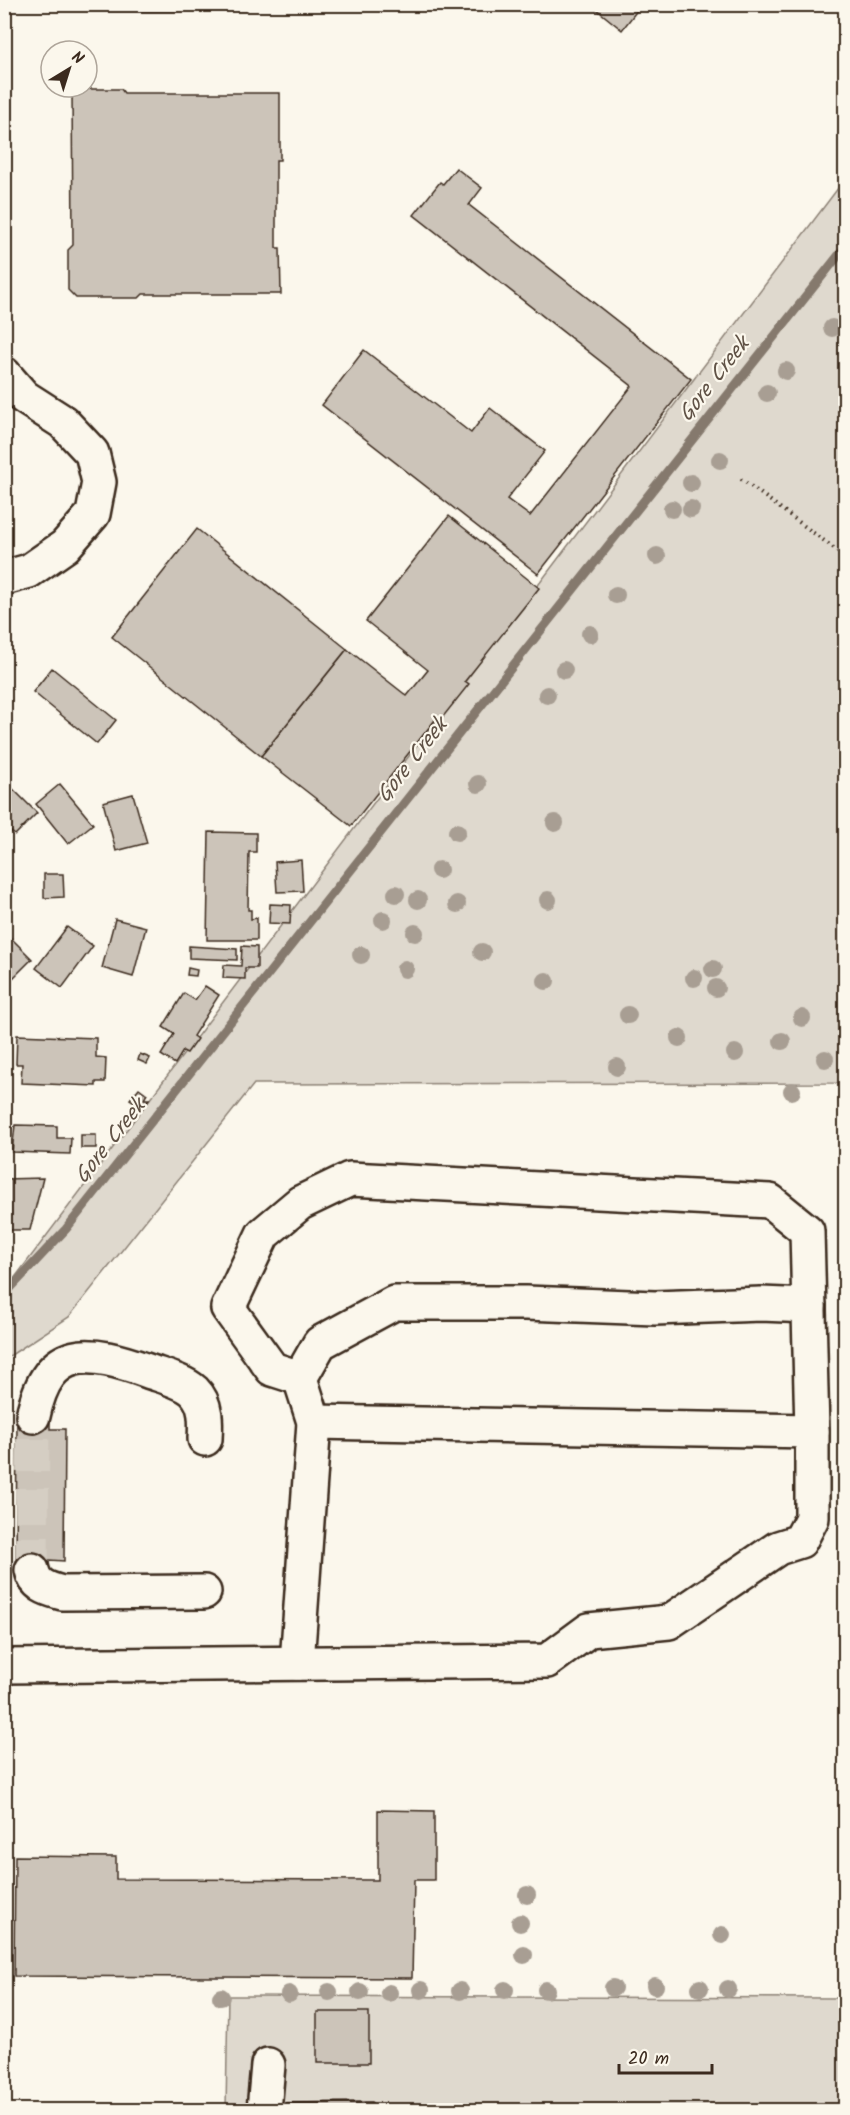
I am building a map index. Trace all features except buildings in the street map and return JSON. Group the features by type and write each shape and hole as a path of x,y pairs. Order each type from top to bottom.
{"lane":[{"path":"4,374 24,397 63,422 92,453 99,482 93,514 65,546 29,571 4,578"},
{"path":"4,1666 547,1661 589,1630 669,1622 778,1548 800,1541 812,1518 807,1231 770,1201 350,1179 300,1203 263,1234 228,1308 272,1369 300,1378"},
{"path":"297,1663 314,1422 300,1378 320,1343 394,1303 526,1303 656,1308 761,1304 809,1306"},
{"path":"33,1416 37,1395 54,1367 69,1359 85,1355 135,1367 180,1383 194,1391 204,1406 206,1439"},
{"path":"314,1422 812,1431"},
{"path":"32,1570 34,1579 46,1588 62,1593 204,1592"},
{"path":"264,2110 268,2065"}],"path":[{"path":"741,479 846,557"}],"shaded area":[{"path":"845,179 845,1083 254,1084 69,1317 5,1359 4,1292"},
{"path":"228,1996 845,1998 845,2110 226,2110"}],"waterway":[{"name":"Gore Creek","path":"4,1295 66,1229 846,246"}],"tunnel":[{"path":"32,1570 33,1416"}]}
